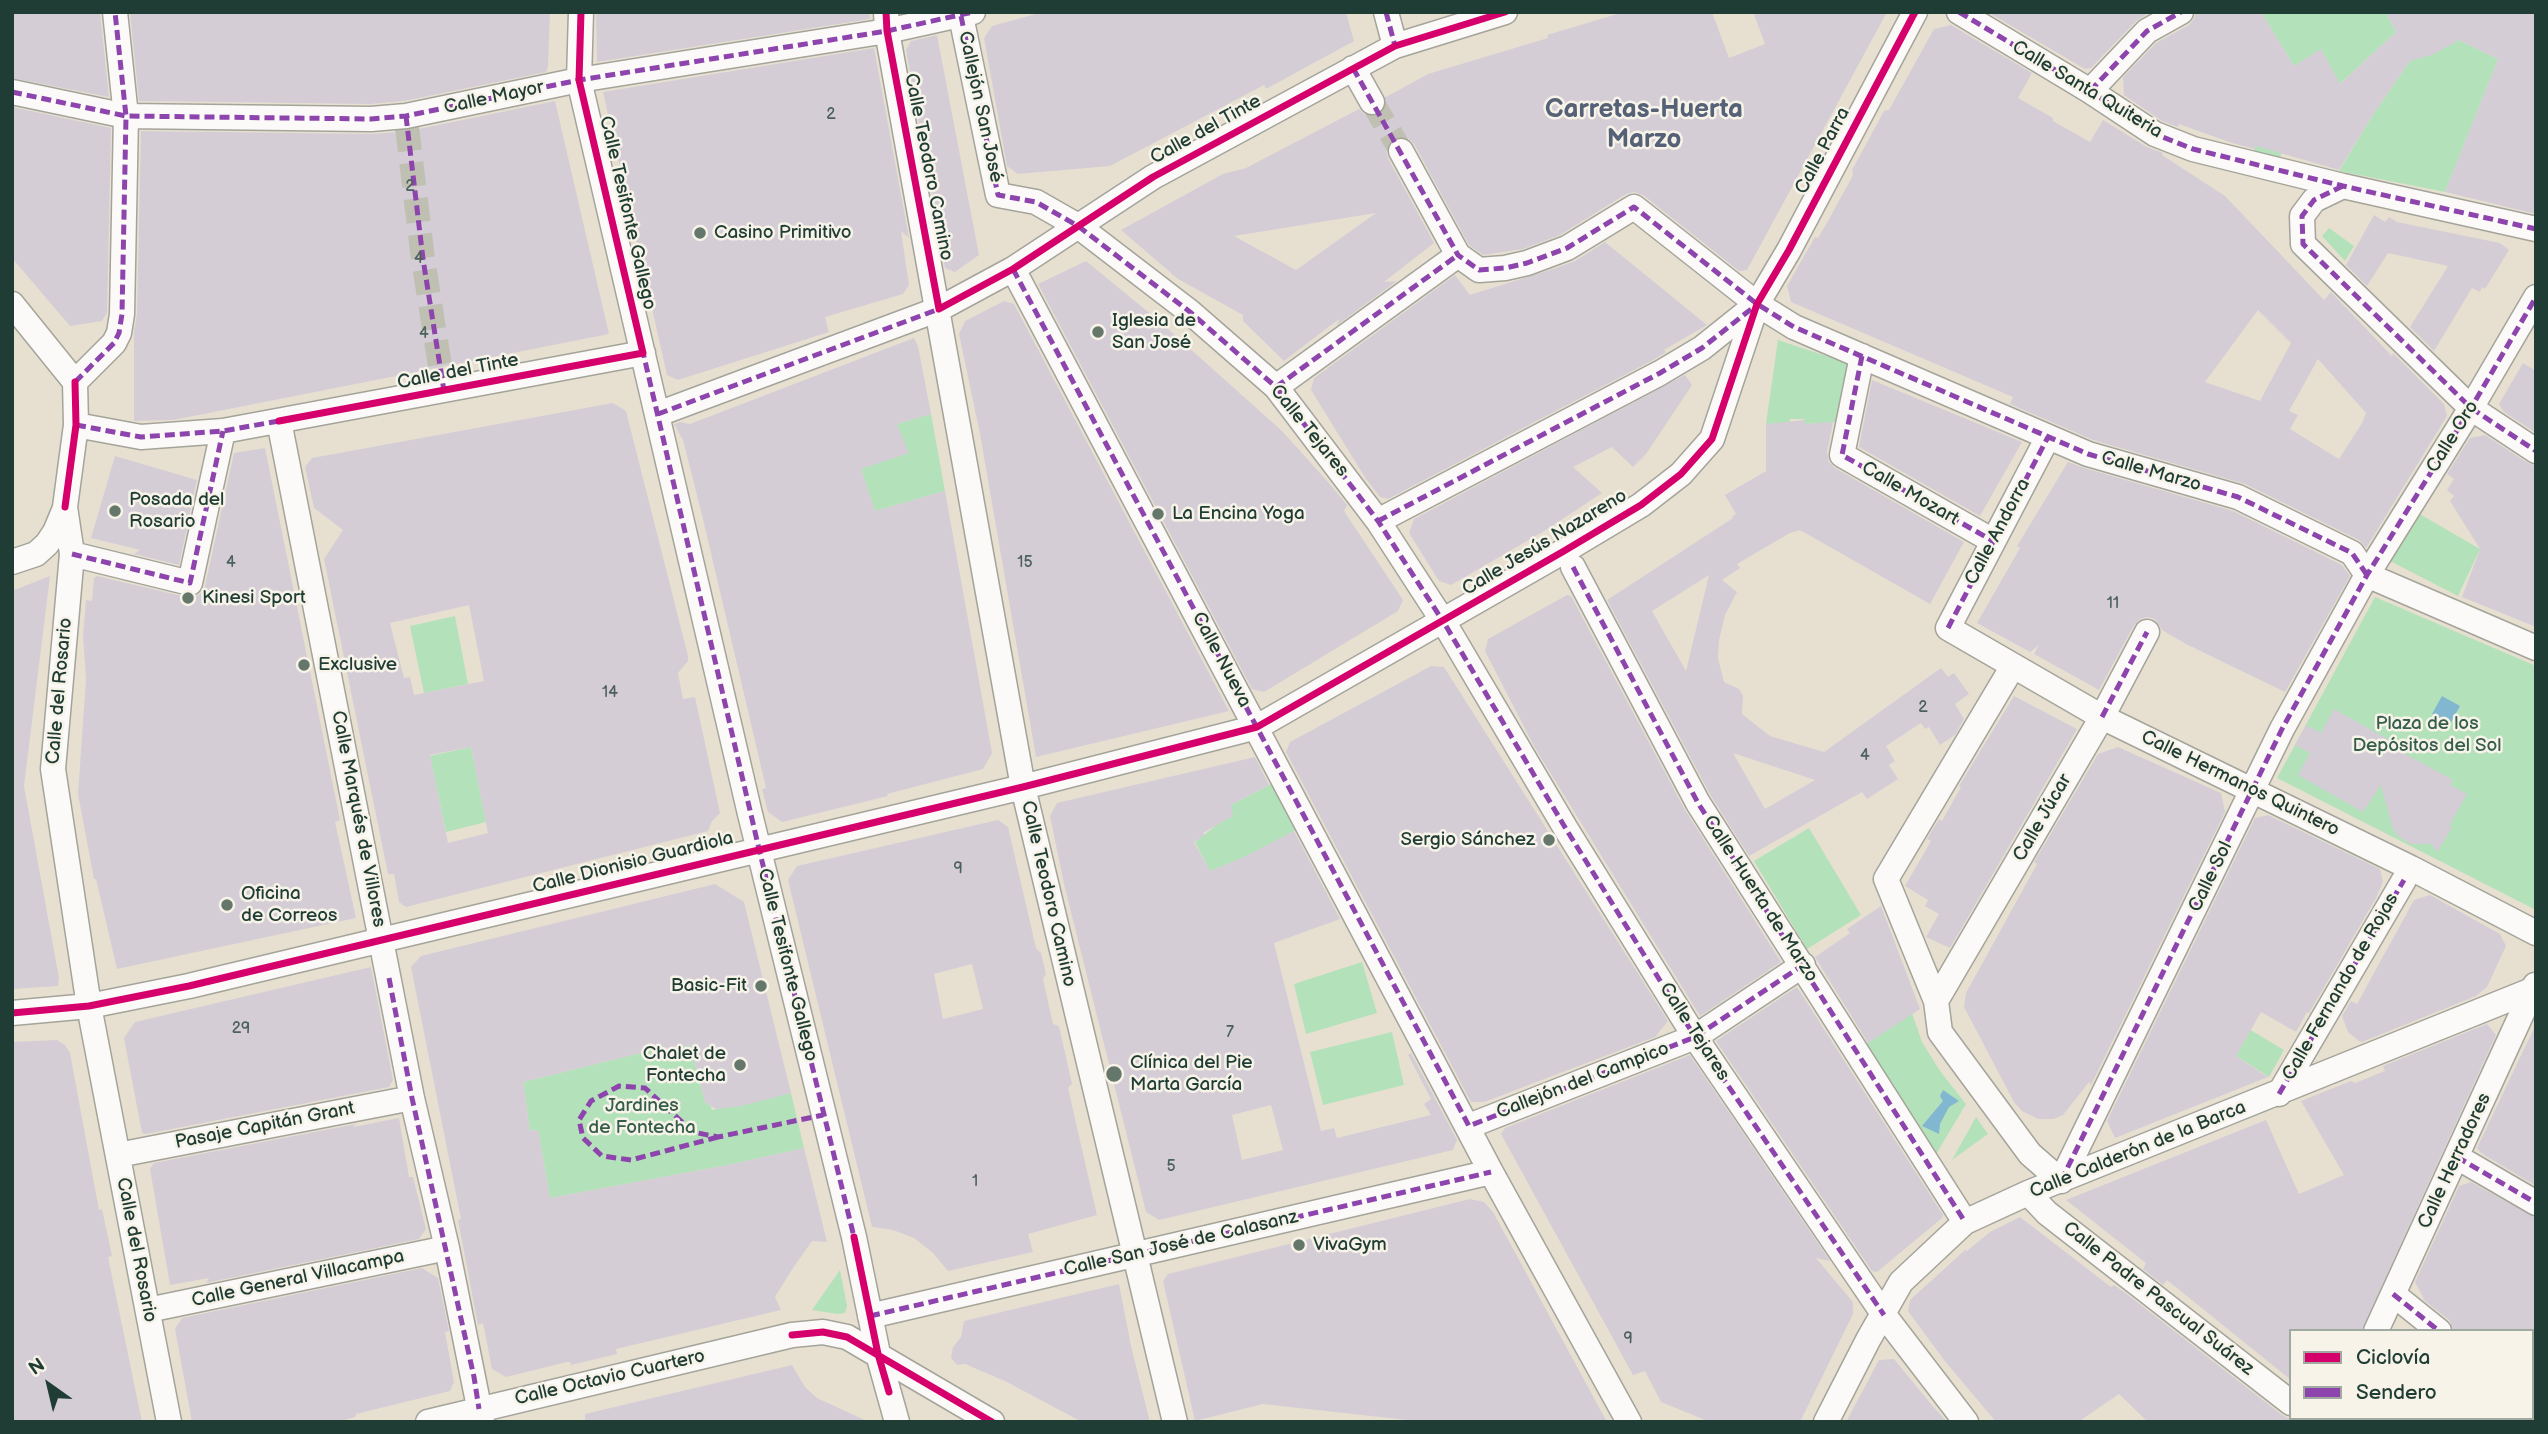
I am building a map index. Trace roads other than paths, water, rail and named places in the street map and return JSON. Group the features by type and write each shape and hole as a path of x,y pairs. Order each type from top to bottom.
{"street":[{"path":"12,304 75,382 114,343 119,333 122,314 126,116 115,12"},
{"name":"Calle Tesifonte Gallego","path":"580,12 579,79 759,849 854,1237 878,1354 897,1422"},
{"path":"1386,12 1395,46"},
{"name":"Calle del Tinte","path":"658,414 939,309 1013,269 1153,177 1353,68 1395,46 1505,12"},
{"name":"Calle Parra","path":"1378,521 1660,373 1702,348 1757,304 1789,250 1914,12"},
{"name":"Calle Santa Quiteria","path":"1959,12 2090,91 2155,134 2193,149 2536,229"},
{"path":"2090,91 2147,30 2181,12"},
{"name":"Calle Mayor","path":"12,92 126,116 371,119 407,122 579,79 887,22 967,14"},
{"name":"Callejón San José","path":"967,14 998,195 1036,202 1077,226"},
{"name":"Calle Teodoro Camino","path":"887,22 1023,787 1175,1422"},
{"path":"1353,68 1372,102"},
{"path":"1276,387 1458,255 1401,151"},
{"path":"2343,186 2314,200 2302,216 2303,244 2471,408 2536,451"},
{"name":"Calle Marzo","path":"1458,255 1479,270 1527,263 1567,247 1634,207 1757,304 1794,327 2088,454 2238,497 2352,553 2367,575 2536,648"},
{"name":"Calle Tejares","path":"1077,226 1190,312 1276,387 1378,521 1442,621 1559,818 1695,1037 1884,1315 1966,1422"},
{"name":"Calle Nueva","path":"1013,269 1491,1172 1629,1422"},
{"name":"Calle Oro","path":"2367,575 2471,408 2536,297"},
{"name":"Calle Jesús Nazareno","path":"1257,727 1564,551 1641,505 1681,474 1712,439 1757,304"},
{"name":"Calle del Tinte","path":"76,425 141,436 223,431 643,353"},
{"name":"Calle Mozart","path":"1862,356 1842,455 1993,541"},
{"name":"Calle del Rosario","path":"75,382 76,425 65,507 72,554 53,769 89,1006 169,1422"},
{"name":"Calle Marqués de Villores","path":"279,421 288,455 412,1098 447,1248 481,1415"},
{"path":"72,554 190,583 223,431"},
{"name":"Calle Andorra","path":"1948,628 2048,437"},
{"path":"12,562 36,554 47,544 65,507"},
{"name":"Calle Huerta de Marzo","path":"1573,567 1698,803 1965,1222"},
{"name":"Calle Sol","path":"2061,1181 2282,729 2367,575"},
{"name":"Calle Hermanos Quintero","path":"1948,628 2102,717 2422,873 2536,933"},
{"name":"Calle Júcar","path":"1936,1001 2102,717 2147,632"},
{"path":"2013,666 1886,879 1936,1001 1940,1032 2031,1154 2061,1181"},
{"name":"Calle Dionisio Guardiola","path":"12,1013 89,1006 382,941 1023,787 1257,727"},
{"name":"Calle Fernando de Rojas","path":"2279,1094 2404,880"},
{"name":"Callejón del Campico","path":"1469,1126 1695,1037 1803,965"},
{"name":"Calle Calderón de la Barca","path":"1826,1422 1901,1282 1965,1222 2028,1193 2279,1094 2534,987"},
{"name":"Calle Herradores","path":"2377,1329 2534,987"},
{"name":"Pasaje Capitán Grant","path":"118,1155 412,1098"},
{"path":"2457,1157 2536,1203"},
{"name":"Calle San José de Calasanz","path":"870,1316 1491,1172"},
{"name":"Calle Padre Pascual Suárez","path":"2028,1193 2047,1213 2289,1401"},
{"name":"Calle General Villacampa","path":"148,1310 447,1248"},
{"path":"2393,1294 2437,1329"},
{"name":"Calle Octavio Cuartero","path":"428,1422 481,1415 792,1335 823,1332 847,1337 992,1422"}],"water":[{"path":"2442,696 2460,706 2450,724 2432,714"},
{"path":"1943,1090 1959,1101 1949,1107 1940,1124 1939,1134 1922,1126 1943,1101 1940,1096"}],"tunnel":[{"path":"1372,102 1401,151"},
{"path":"407,127 423,259 444,391"}],"place":[{"name":"Casino Primitivo","path":"700,233"},
{"name":"Iglesia de San José","path":"1098,332"},
{"name":"Posada del Rosario","path":"115,511"},
{"name":"La Encina Yoga","path":"1158,514"},
{"name":"Kinesi Sport","path":"188,598"},
{"name":"Exclusive","path":"304,665"},
{"name":"Sergio Sánchez","path":"1549,840"},
{"name":"Oficina de Correos","path":"227,905"},
{"name":"Basic-Fit","path":"761,986"},
{"name":"Chalet de Fontecha","path":"740,1065"},
{"name":"Clínica del Pie Marta García","path":"1114,1074"},
{"name":"VivaGym","path":"1299,1245"}],"district":[{"name":"Carretas-Huerta Marzo","path":"1644,125"}],"park label":[{"name":"Plaza de los Depósitos del Sol","path":"2427,735"},
{"name":"Jardines de Fontecha","path":"642,1117"}]}
